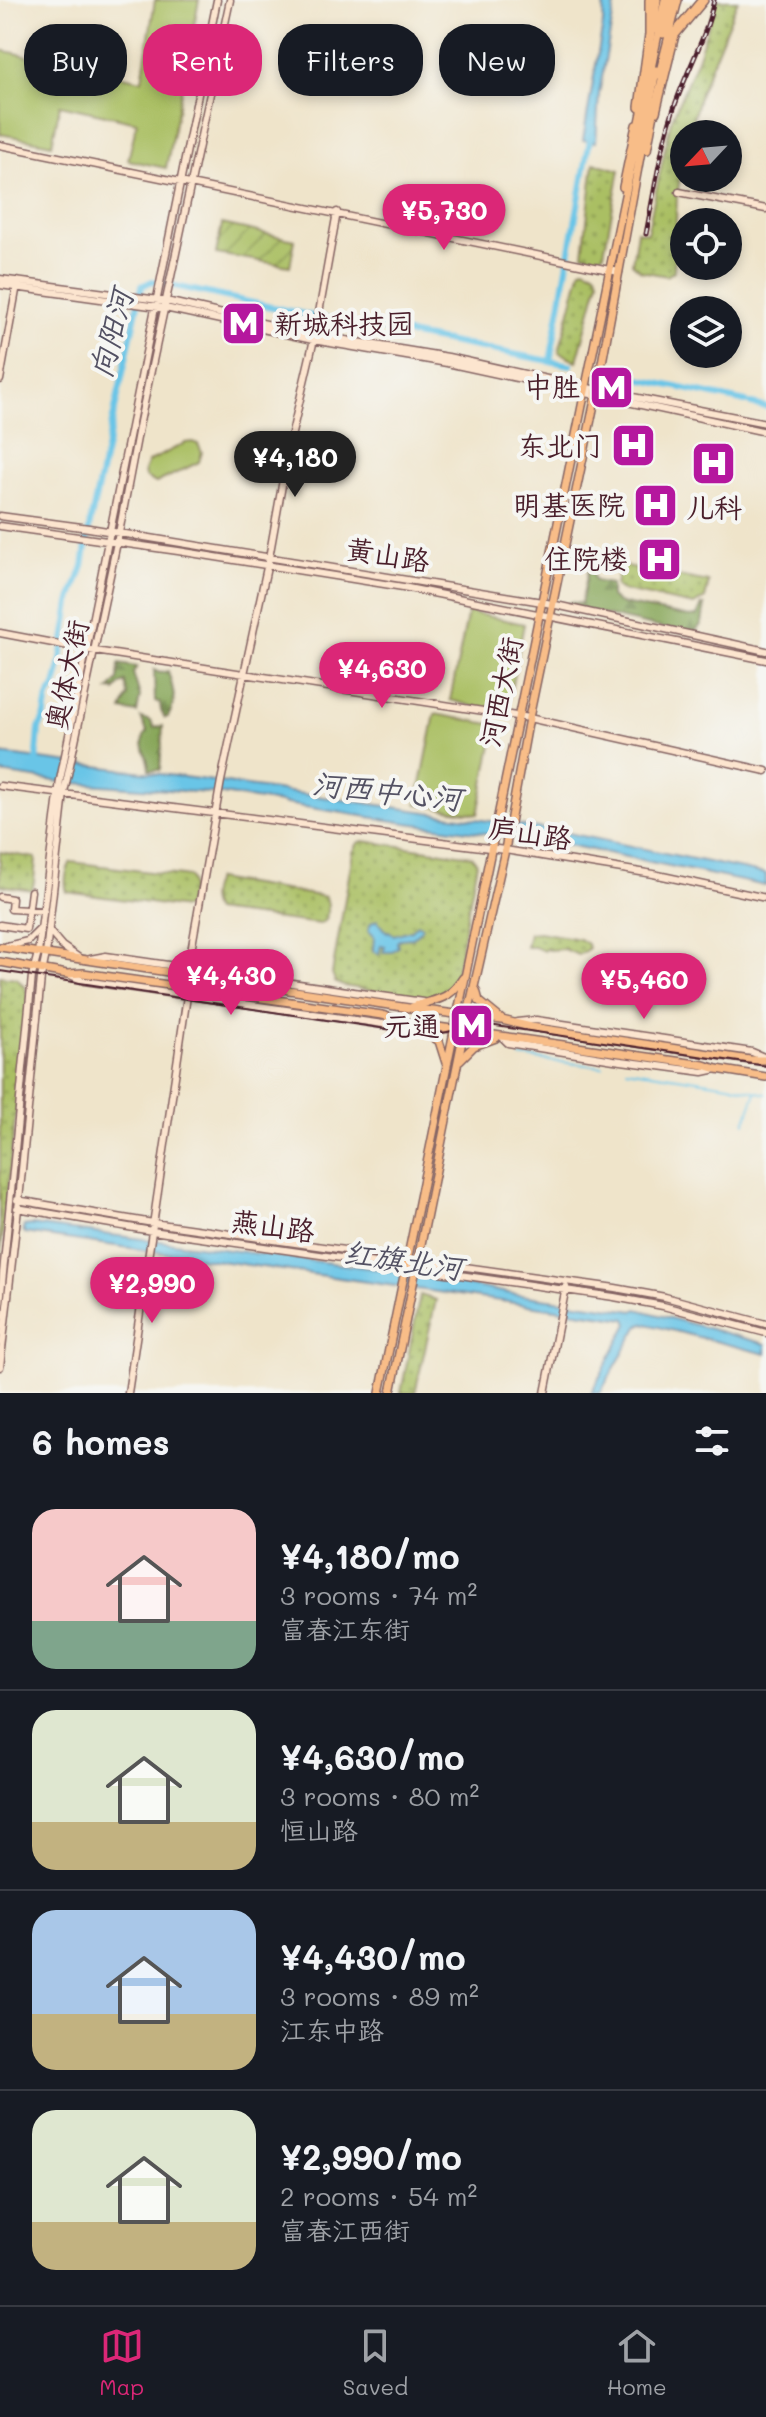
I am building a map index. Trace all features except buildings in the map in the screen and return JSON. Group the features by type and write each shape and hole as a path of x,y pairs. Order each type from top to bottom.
{"highway":[{"path":"640,107 648,52 650,0"},
{"path":"655,112 674,35 703,0"}],"main road":[{"name":"奥体大街","path":"67,763 86,649 217,0"},
{"name":"奥体大街","path":"45,929 44,911 63,780 95,651 140,422 230,0"},
{"path":"617,233 616,220 640,107 657,0"},
{"name":"河西大街","path":"391,1393 464,1031 505,850 627,231 668,0"},
{"path":"627,231 636,205 655,112 656,86 678,0"},
{"path":"0,145 619,272"},
{"name":"河西大街","path":"380,1393 609,269 639,153"},
{"path":"679,192 766,209"},
{"path":"182,967 190,957 221,781 246,673 337,212"},
{"path":"0,282 165,304 314,338 448,357 585,390 766,423"},
{"path":"0,380 17,284"},
{"path":"596,392 766,432"},
{"name":"黄山路","path":"0,516 110,531 766,660"},
{"name":"黄山路","path":"0,526 542,602 766,651"},
{"path":"0,633 95,651 529,718 766,771"},
{"name":"庐山路","path":"0,786 505,850 653,874 766,898"},
{"name":"奥体大街","path":"0,1304 61,793"},
{"path":"0,925 26,929 31,891"},
{"path":"0,897 12,899 11,909 44,911"},
{"path":"1,947 28,941 45,929 82,960 106,956 427,1003"},
{"path":"1,947 517,1022 531,1027 750,1060 766,1059"},
{"path":"1,962 67,974 84,981 383,1024 400,1021"},
{"name":"奥体大街","path":"0,1367 19,1200 39,969"},
{"path":"67,974 83,973 382,1015 410,1023 704,1065 766,1077"},
{"path":"409,1008 449,995 467,973"},
{"path":"475,986 479,1001 502,1020"},
{"path":"128,1393 187,996"},
{"path":"410,1023 439,1041 447,1068"},
{"path":"458,1062 474,1046 501,1036"},
{"name":"燕山路","path":"10,1203 19,1200 407,1262"},
{"name":"燕山路","path":"10,1203 18,1208 151,1235 567,1281 665,1297 766,1324"},
{"name":"燕山路","path":"419,1263 565,1294 663,1306 766,1333"},
{"path":"545,1393 567,1281"}],"green space":[{"path":"155,0 199,0 194,24 151,24"},
{"path":"717,0 738,0 700,93 693,120 671,120"},
{"path":"0,50 24,55 24,96 127,96 127,77 142,80 143,74 143,96 180,96 166,168 128,160 137,122 60,105 52,144 0,134"},
{"path":"670,126 670,192 678,192 677,208 670,208 670,274 667,276 641,271 632,263 637,231 647,233"},
{"path":"594,163 620,170 604,253 598,257 583,254"},
{"path":"222,224 295,240 290,266 216,254"},
{"path":"581,269 597,273 599,280 577,361 559,352"},
{"path":"192,442 198,444 202,452 199,462 156,483 145,477 148,462"},
{"path":"619,565 709,582 705,598 694,605 620,590 616,586"},
{"path":"588,571 592,572 595,581 611,584 611,597 618,603 690,617 697,616 702,605 705,605 702,623 693,635 569,607 570,602 581,604"},
{"path":"468,612 524,624 506,715 450,700"},
{"path":"119,664 137,667 133,673 140,696 137,713 122,710 128,696 125,682 115,691 109,690 118,680"},
{"path":"154,670 160,673 168,671 173,689 173,705 165,718 160,703 155,701"},
{"path":"435,714 496,725 478,814 417,804"},
{"path":"141,718 151,721 154,728 163,726 160,770 149,770 143,745 147,731"},
{"path":"363,841 472,856 477,863 454,983 444,995 429,999 343,986 335,982 332,974 353,852"},
{"path":"0,852 36,858 32,890 0,885"},
{"path":"71,862 189,877 190,896 185,908 67,892 66,877"},
{"path":"216,879 326,897 326,919 320,924 214,911 210,895"},
{"path":"529,933 579,939 587,944 588,949 578,955 564,949 546,948 544,951 526,947"},
{"path":"0,976 17,978 26,989 28,998 0,1260"},
{"path":"420,1295 436,1300 415,1393 401,1393"}],"water":[{"path":"604,0 616,0 599,94 596,142 583,140 603,24"},
{"path":"0,754 199,779 558,831 766,874 766,886 554,842 222,794 62,782 0,773"},
{"path":"377,920 394,935 411,930 417,924 423,927 413,938 400,939 398,947 391,952 383,952 385,946 381,945 379,954 373,951 374,937 368,931 371,923"},
{"path":"24,1226 401,1272 513,1294 637,1309 766,1344 766,1354 643,1323 600,1393 591,1393 628,1324 626,1319 25,1233"}],"waterway":[{"path":"550,362 591,133"},
{"name":"向阳河","path":"36,766 39,729 60,666 70,603 83,566 142,286 152,281 318,317 571,365"},
{"path":"625,376 746,402"},
{"path":"751,404 766,407"},
{"path":"519,1057 603,1067"},
{"path":"626,1069 766,1094"},
{"path":"745,1123 756,1092"}],"tram line":[{"path":"0,971 426,1035 482,1024 766,1066"}],"railway":[{"path":"646,234 668,126 706,29 714,0"}],"place":[{"name":"新城科技园","path":"243,324"},
{"name":"中胜","path":"611,387"},
{"name":"东北门","path":"633,446"},
{"name":"儿科","path":"714,463"},
{"name":"明基医院","path":"656,505"},
{"name":"住院楼","path":"659,559"},
{"name":"元通","path":"471,1026"}],"water label":[{"name":"河西中心河","path":"387,792"},
{"name":"红旗北河","path":"403,1261"}]}
